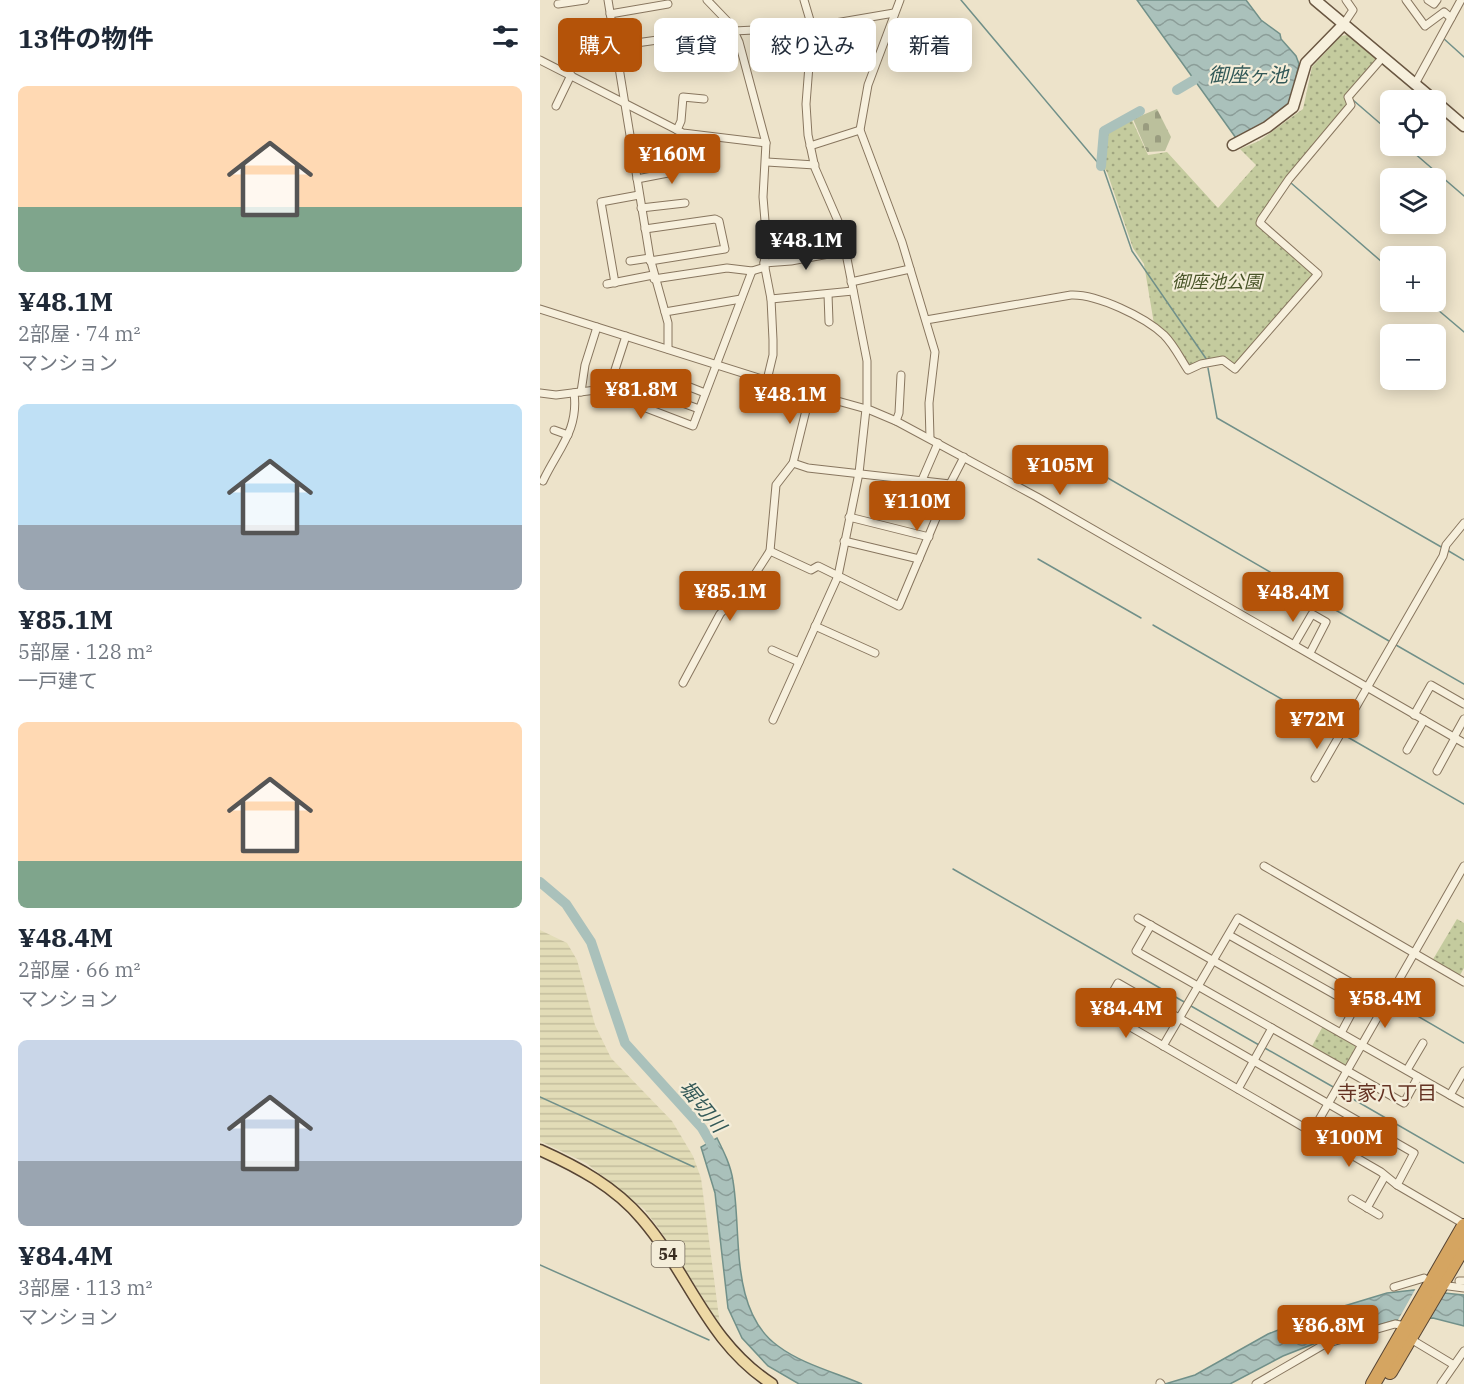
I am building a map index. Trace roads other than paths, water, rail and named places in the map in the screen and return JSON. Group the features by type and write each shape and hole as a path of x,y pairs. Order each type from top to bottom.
{"highway":[{"path":"1383,1384 1464,1225"},
{"path":"1433,1284 1464,1246"},
{"path":"1373,1384 1411,1326"}],"main road":[{"name":"54","path":"540,1150 590,1175 632,1208 669,1255 702,1311 725,1344 772,1384"}],"street":[{"path":"558,4 585,0"},
{"path":"608,0 611,18"},
{"path":"706,0 722,18"},
{"path":"804,0 809,18"},
{"path":"900,0 868,85 860,130 910,269 935,352 929,403 930,438"},
{"path":"1315,0 1422,90"},
{"path":"1233,145 1267,127 1293,107 1306,63 1343,25 1353,10 1346,0"},
{"path":"1406,0 1425,26 1444,12 1450,18"},
{"path":"1428,0 1434,4 1437,0"},
{"path":"1415,84 1461,0"},
{"path":"610,14 668,4"},
{"path":"865,18 894,13"},
{"path":"738,46 766,143 767,162 763,197 767,245 765,265 771,299 773,355 767,380"},
{"path":"926,320 1071,295 1090,295 1159,332 1173,346 1188,370 1201,364 1222,360 1235,369 1318,274 1260,223 1260,219 1289,179 1352,105 1348,97 1383,57"},
{"path":"540,60 690,135 720,136 766,143"},
{"path":"620,72 650,259 665,312 668,349"},
{"path":"773,720 838,576 843,542 859,473 866,409 867,361 845,251 835,210 815,165 810,146 806,104 808,72"},
{"path":"556,106 571,75"},
{"path":"677,130 681,121 683,97 704,99"},
{"path":"1446,110 1464,126"},
{"path":"810,146 860,130"},
{"path":"637,179 668,173 666,158"},
{"path":"767,162 815,165"},
{"path":"639,195 601,202 611,284 727,268 752,271 765,265 845,251"},
{"path":"641,208 685,203"},
{"path":"630,261 724,249 719,221 715,219 645,230"},
{"path":"851,282 910,269"},
{"path":"599,390 693,426 752,271"},
{"path":"771,299 853,291"},
{"path":"828,294 829,322"},
{"path":"665,312 741,299"},
{"path":"540,309 810,394 866,409 896,421 964,457 1310,653 1464,743"},
{"path":"543,481 572,431 577,392 597,327"},
{"path":"540,393 556,395 604,389 613,375 626,336"},
{"path":"896,421 902,375"},
{"path":"677,382 705,393"},
{"path":"655,393 699,409"},
{"path":"683,683 720,614 752,579 770,551 776,485 793,463 810,394"},
{"path":"554,430 568,435"},
{"path":"922,480 938,443"},
{"path":"793,463 808,468 950,484 964,457"},
{"path":"770,551 811,570 818,566 899,606 940,509"},
{"path":"849,517 929,537"},
{"path":"1315,778 1445,550 1464,524"},
{"path":"843,542 919,559"},
{"path":"1294,645 1312,614 1326,622 1310,653"},
{"path":"815,626 875,653"},
{"path":"772,650 799,662"},
{"path":"1414,714 1431,686 1464,704"},
{"path":"1437,771 1464,719"},
{"path":"1407,750 1424,720"},
{"path":"1264,866 1464,982"},
{"path":"1312,1132 1464,866"},
{"path":"1138,918 1464,1103"},
{"path":"1163,1046 1238,918 1364,990 1341,1033"},
{"path":"1150,925 1136,951 1347,1071 1404,1103 1418,1077"},
{"path":"1229,935 1355,1006"},
{"path":"1102,1011 1118,983 1414,1153 1397,1185"},
{"path":"1089,1003 1312,1132 1464,1225"},
{"path":"1238,1089 1272,1028"},
{"path":"1407,1070 1423,1043"},
{"path":"1450,1095 1464,1071"},
{"path":"1367,1208 1385,1176"},
{"path":"1352,1199 1379,1215"},
{"path":"1394,1287 1433,1284 1464,1288"},
{"path":"1256,1384 1325,1344 1395,1324 1411,1326 1454,1365"},
{"path":"1441,1384 1464,1351"}],"water":[{"name":"御座ヶ池","path":"1137,0 1246,0 1261,20 1280,34 1281,39 1296,56 1299,64 1290,104 1276,117 1236,138"},
{"path":"717,1138 732,1175 740,1270 745,1292 752,1313 762,1331 787,1352 808,1363 862,1384 799,1384 768,1366 742,1338 728,1308 715,1193 701,1147"},
{"path":"1414,1290 1464,1295 1464,1326 1433,1318 1396,1320 1316,1343 1283,1356 1230,1384 1165,1384 1195,1375 1268,1334 1321,1313 1387,1293"}],"waterway":[{"path":"961,0 1104,170 1132,251 1207,360"},
{"path":"1443,38 1464,57"},
{"path":"1177,90 1194,80"},
{"path":"1353,100 1380,123"},
{"path":"1101,166 1104,131 1140,111"},
{"path":"1418,156 1464,196"},
{"path":"1291,183 1380,260"},
{"path":"1440,312 1464,332"},
{"path":"1208,368 1217,418 1443,548"},
{"path":"1063,452 1389,641"},
{"path":"1447,550 1464,560"},
{"path":"1038,559 1141,618"},
{"path":"1153,625 1337,731"},
{"path":"1396,645 1464,684"},
{"path":"1344,735 1464,804"},
{"path":"953,869 1186,1003"},
{"name":"堀切川","path":"540,882 566,904 591,942 625,1043 702,1128 716,1152"},
{"path":"1368,988 1386,998"},
{"path":"1390,1000 1464,1043"},
{"path":"1191,1006 1259,1045"},
{"path":"1263,1047 1335,1088"},
{"path":"1339,1091 1464,1163"},
{"path":"540,1097 694,1167"},
{"path":"540,1265 709,1340"}],"district":[{"name":"寺家八丁目","path":"1387,1092"}],"park label":[{"name":"御座池公園","path":"1217,281"}]}
